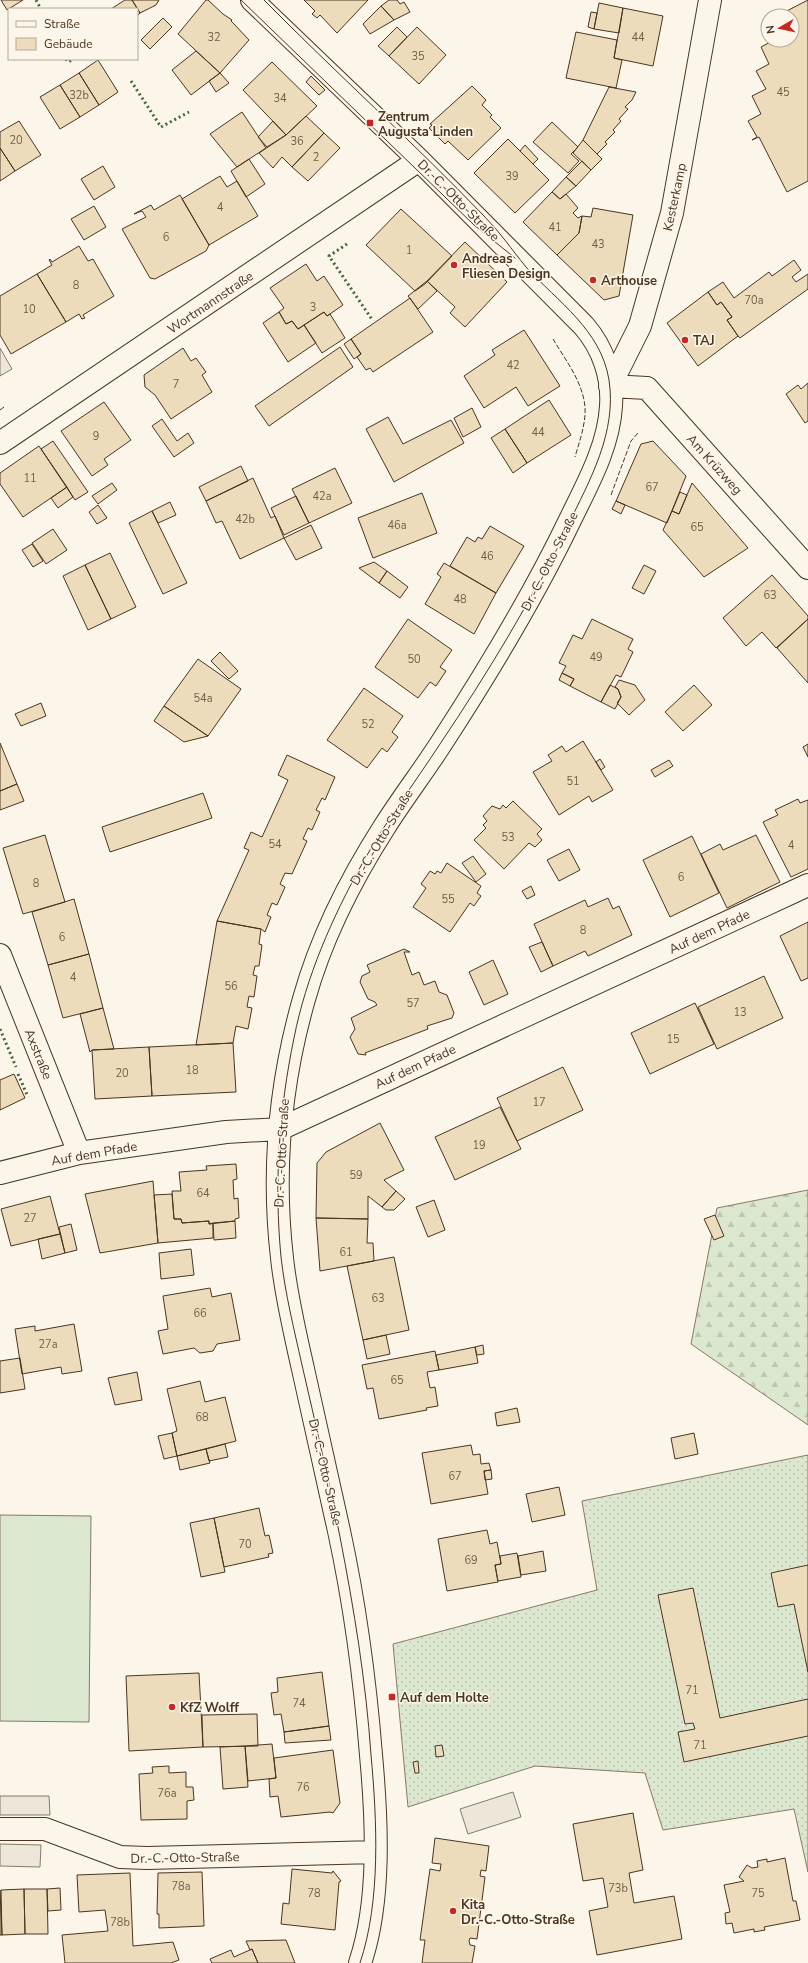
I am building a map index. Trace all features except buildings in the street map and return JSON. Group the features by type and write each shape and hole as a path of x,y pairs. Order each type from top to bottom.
{"street":[{"name":"Dr.-C.-Otto-Straße","path":"252,0 419,160 588,331 603,355 610,386 610,414 606,434 594,472 550,561 498,654 443,740 384,827 363,862 326,938 310,977 295,1032 284,1094 280,1129 278,1199 281,1252 294,1332 340,1538 360,1655 375,1796 373,1902 366,1946 360,1963"},
{"name":"Kesterkamp","path":"610,386 640,326 674,207 710,0"},
{"name":"Wortmannstraße","path":"0,443 419,160"},
{"name":"Am Krüzweg","path":"610,386 647,388 808,568"},
{"name":"Auf dem Pfade","path":"0,1173 79,1153 226,1132 280,1129 808,885"},
{"name":"Axstraße","path":"0,955 79,1153"},
{"name":"Dr.-C.-Otto-Straße","path":"0,1829 45,1829 120,1857 147,1858 375,1852"}],"green space":[{"path":"808,1190 808,1425 691,1344 717,1208"},
{"path":"808,1455 808,1872 794,1809 663,1830 645,1773 535,1766 408,1807 393,1644 597,1590 582,1501"},
{"path":"0,1515 91,1516 89,1722 0,1721"}],"shaded area":[{"path":"0,348 12,369 0,376"},
{"path":"513,1792 521,1817 468,1834 460,1809"},
{"path":"0,1796 49,1796 50,1815 0,1815"},
{"path":"0,1844 41,1845 40,1867 0,1866"}],"tram line":[{"path":"241,0 474,225 515,258"},
{"path":"264,0 457,188 495,228 526,267 576,318 597,346 604,362 609,380 610,399 609,418 600,455 585,491 554,554 508,637 475,691 380,833 340,905 321,948 305,993 289,1065 281,1119 279,1147 278,1202 281,1257 290,1311 340,1537 359,1646 369,1728 375,1806 376,1860 367,1939 360,1963"}],"hedge":[{"path":"36,0 40,8"},
{"path":"67,60 68,62 72,60"},
{"path":"131,81 161,127 189,112"},
{"path":"347,244 329,256 373,321"},
{"path":"0,1029 16,1067"},
{"path":"18,1074 28,1097"}],"fence":[{"path":"553,339 575,375 583,394 585,405 584,426 575,457"},
{"path":"0,410 4,407"},
{"path":"611,495 631,441 638,433"}],"place":[{"name":"Zentrum Augusta Linden","path":"370,123"},
{"name":"Andreas Fliesen Design","path":"454,265"},
{"name":"Arthouse","path":"593,280"},
{"name":"TAJ","path":"685,340"},
{"name":"Auf dem Holte","path":"392,1697"},
{"name":"KfZ Wolff","path":"172,1707"},
{"name":"Kita Dr.-C.-Otto-Straße","path":"453,1911"}]}
